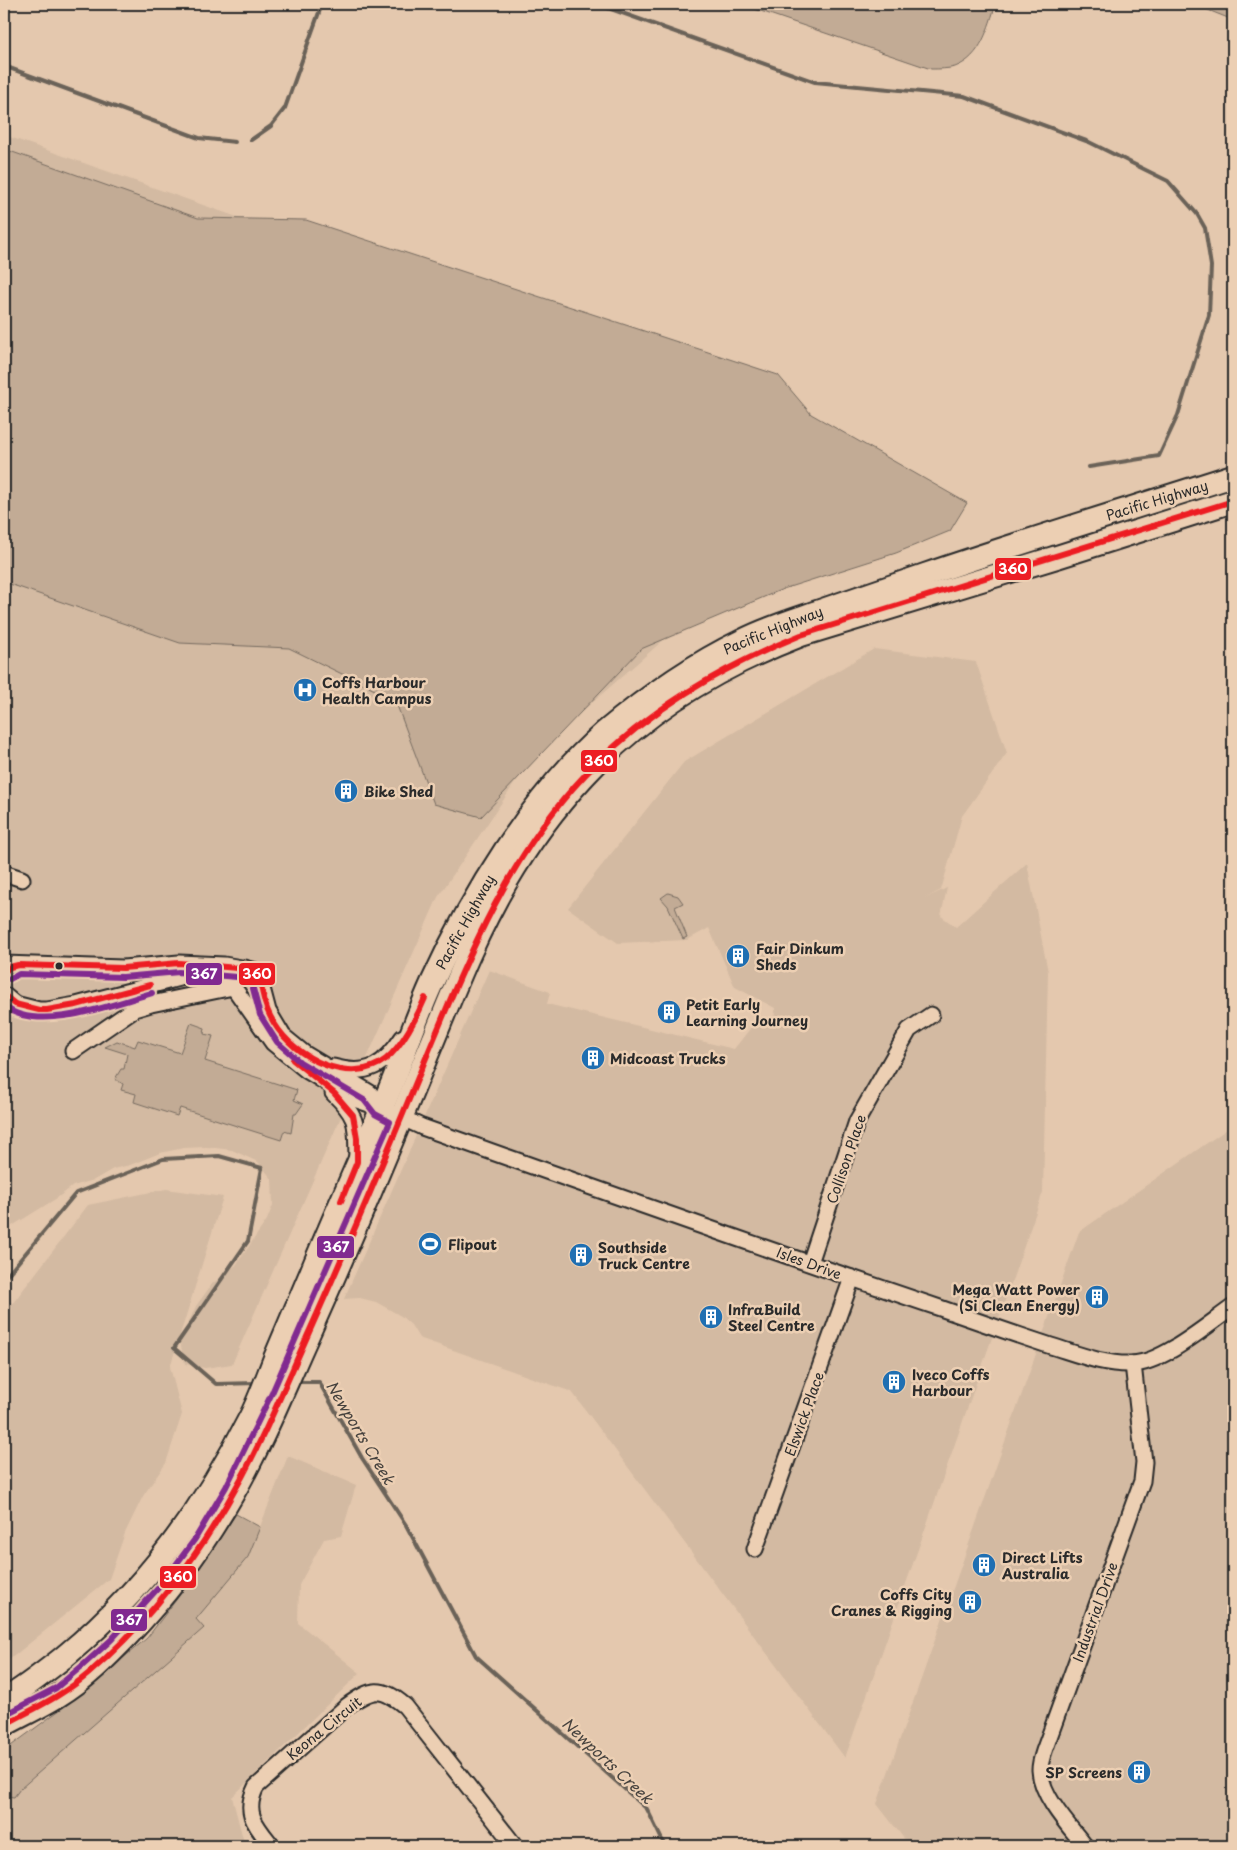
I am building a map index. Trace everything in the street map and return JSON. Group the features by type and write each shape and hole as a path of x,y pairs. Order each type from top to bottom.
{"highway":[{"name":"Pacific Highway","path":"284,1364 357,1162 421,1009 459,928 514,837 572,764 602,735 655,693 718,653 746,638 970,560 1233,476"},
{"name":"Pacific Highway","path":"4,1725 61,1694 88,1674 167,1592 202,1544 234,1491 284,1364 402,1118 478,935 506,881 523,854 568,795 608,752 662,708 703,681 752,655 800,635 1060,556 1233,500"},
{"name":"Pacific Highway","path":"4,1700 51,1668 85,1640 145,1579 202,1503 270,1397"}],"street":[{"path":"4,873 22,879"},
{"path":"4,972 11,965 123,968 179,963 224,965 253,970 256,973 268,1010 283,1036 320,1063 370,1093 381,1108"},
{"path":"245,968 236,973 235,987 273,1043 318,1078 349,1108 356,1133 357,1162"},
{"path":"8,999 38,1010 58,1009 195,974 235,987 249,995 253,994 259,982"},
{"path":"73,1051 134,1009 235,987"},
{"path":"320,1063 354,1071 366,1070 376,1066 387,1059 395,1049 421,1009"},
{"name":"Collison Place","path":"810,1263 857,1121 909,1030 931,1015"},
{"name":"Isles Drive","path":"318,1078 354,1099 381,1108 422,1127 852,1278 1099,1361 1133,1364 1158,1357 1233,1307"},
{"name":"Elswick Place","path":"756,1549 852,1278"},
{"name":"Industrial Drive","path":"1085,1846 1049,1796 1042,1781 1040,1768 1044,1751 1142,1481 1144,1462 1133,1364"},
{"name":"Keona Circuit","path":"272,1846 253,1821 250,1809 251,1797 256,1787 347,1706 359,1697 373,1691 391,1694 405,1706 516,1846"}],"shaded area":[{"path":"740,4 996,4 983,40 972,56 955,67 931,69"},
{"path":"1193,4 1233,4 1233,20"},
{"name":"Coffs Harbour Health Campus","path":"4,135 760,401 677,628 535,753 438,897 232,1364 205,1368 185,1364 180,1342 196,1306 212,1284 236,1265 267,1220 273,1205 272,1179 258,1162 232,1150 207,1147 184,1148 160,1153 130,1165 113,1169 94,1180 73,1186 4,1231"},
{"path":"4,149 198,218 306,220 778,375 811,414 967,503 950,531 896,553 783,589 641,649 481,817 434,804 395,700 289,648 180,643 4,582"},
{"path":"874,649 976,662 1007,753 962,816 941,890 926,898 947,888 941,916 956,927 1027,863 1048,972 1043,1192 845,1758 572,1392 419,1338 411,1325 401,1316 376,1302 360,1298 344,1299 489,970 550,992 547,1004 734,1049 760,1016 774,1024 775,1008 735,987 709,928 687,940 618,943 568,908 684,762"},
{"path":"668,893 678,896 683,903 675,907 687,937 683,939 668,906 661,898"},
{"path":"191,1023 205,1028 204,1034 213,1036 205,1061 297,1090 294,1100 303,1104 294,1114 291,1133 284,1131 281,1140 180,1108 177,1116 134,1102 136,1094 121,1090 123,1084 115,1079 121,1069 124,1069 127,1054 105,1047 117,1041 135,1047 138,1040 180,1053"},
{"path":"1233,1125 1233,1846 908,1846 877,1804 1079,1232"},
{"path":"166,1189 223,1197 170,1367 182,1414 166,1463 143,1496 125,1533 109,1579 4,1664 4,1300 13,1303 88,1205"},
{"path":"288,1456 356,1485 341,1536 324,1539 299,1585 298,1623 360,1673 232,1797 245,1846 4,1846 4,1766 248,1557"},
{"path":"236,1514 260,1527 248,1557 196,1619 204,1628 20,1789 14,1797 6,1796 4,1792 4,1751 72,1701 147,1638 195,1575"}],"waterway":[{"path":"251,140 271,126 285,108 322,4"},
{"path":"597,4 815,82 964,96 1089,142 1168,181 1197,214 1205,228 1211,266 1209,315 1178,415 1159,456 1089,467"},
{"path":"4,66 199,138 235,142"},
{"name":"Newports Creek","path":"4,1279 76,1193 163,1159 219,1156 262,1168 248,1241 174,1348 216,1384 257,1383"},
{"name":"Newports Creek","path":"296,1382 319,1382 362,1458 406,1525 476,1656 647,1809 665,1846"}],"transit line":[{"name":"360","path":"4,1725 68,1689 111,1653 133,1631 174,1583 227,1504 278,1404 385,1158 459,979 494,906 513,872 558,806 608,752 659,711 686,693 742,662 801,635 1233,501"},
{"name":"360","path":"4,972 10,967 18,965 123,968 179,963 249,969 258,975 269,1013 283,1036 309,1057 324,1065 356,1070 372,1067 392,1053 403,1039 425,998"},
{"name":"367","path":"4,1715 56,1688 111,1640 160,1586 195,1539 226,1487 272,1393 390,1122 375,1114 364,1100 300,1062 277,1042 260,1015 251,981 248,978 179,972 123,977 19,974 10,979"},
{"name":"360","path":"4,995 15,1004 47,1010 76,1005 150,985"},
{"name":"367","path":"4,1006 19,1014 36,1017 55,1017 97,1009 152,993"},
{"name":"360","path":"293,1060 334,1093 353,1115 357,1138 357,1162 341,1201"}],"place":[{"name":"Coffs Harbour Health Campus","path":"305,690"},
{"name":"Bike Shed","path":"346,791"},
{"name":"Fair Dinkum Sheds","path":"738,956"},
{"name":"Petit Early Learning Journey","path":"669,1012"},
{"name":"Midcoast Trucks","path":"593,1058"},
{"name":"Flipout","path":"430,1244"},
{"name":"Southside Truck Centre","path":"581,1255"},
{"name":"Mega Watt Power (Si Clean Energy)","path":"1097,1297"},
{"name":"InfraBuild Steel Centre","path":"711,1317"},
{"name":"Iveco Coffs Harbour","path":"894,1382"},
{"name":"Direct Lifts Australia","path":"984,1565"},
{"name":"Coffs City Cranes & Rigging","path":"970,1602"},
{"name":"SP Screens","path":"1139,1772"}]}
